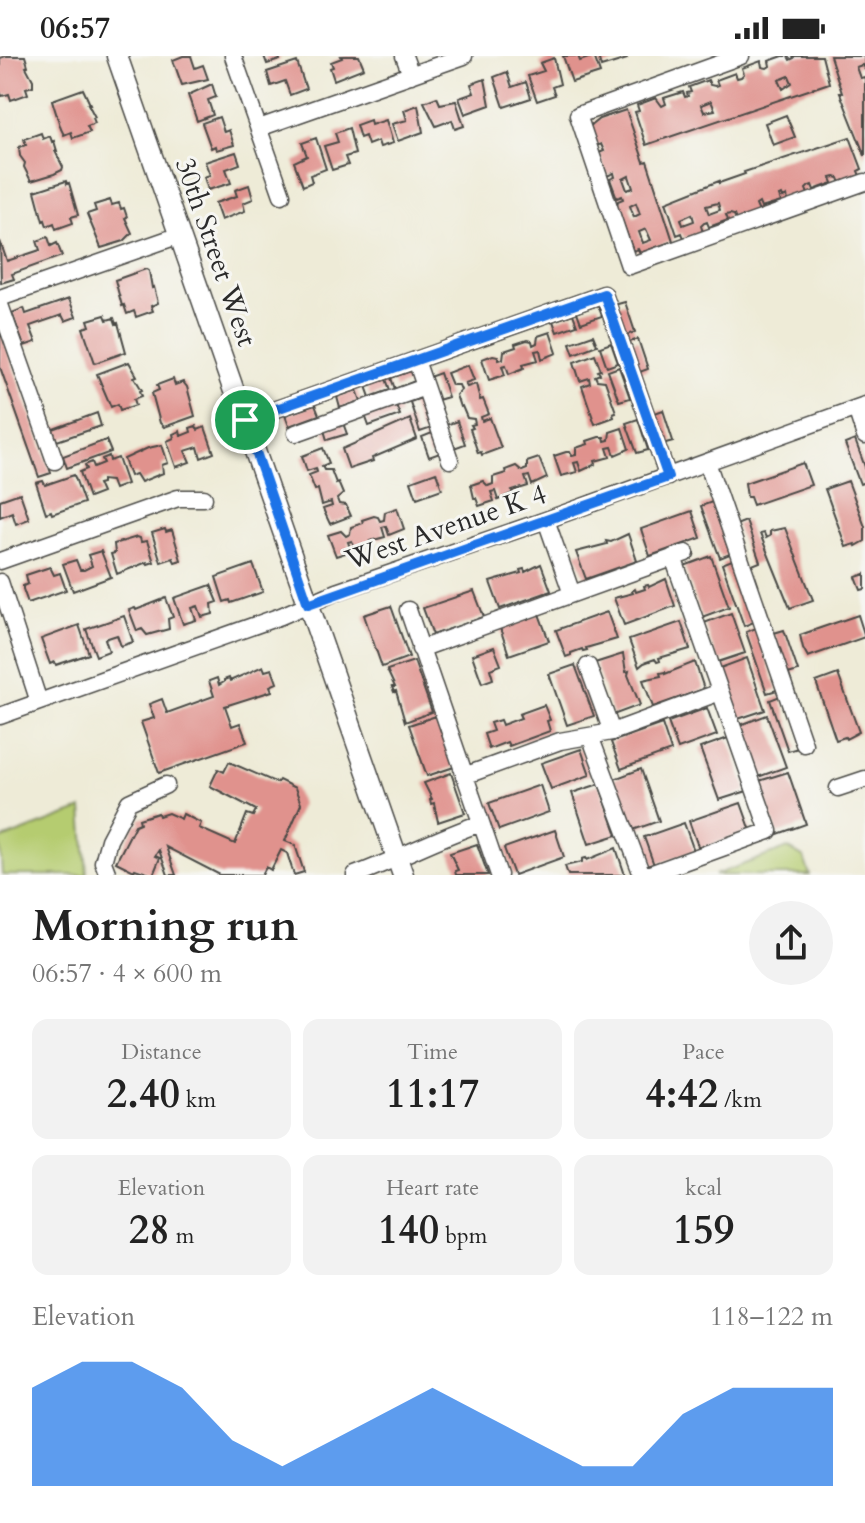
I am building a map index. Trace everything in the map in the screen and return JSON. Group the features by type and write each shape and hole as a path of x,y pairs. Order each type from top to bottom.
{"main road":[{"name":"30th Street West","path":"117,56 401,867"}],"street":[{"path":"233,56 282,195"},
{"path":"404,56 411,75"},
{"path":"259,128 464,56"},
{"path":"741,56 578,115 629,266 865,182"},
{"path":"0,298 180,235"},
{"path":"245,420 604,294 668,477"},
{"path":"0,305 55,461"},
{"path":"416,360 450,460"},
{"path":"296,433 425,387"},
{"path":"860,406 865,436"},
{"name":"West Avenue K 4","path":"0,716 860,406"},
{"path":"707,462 804,744"},
{"path":"0,561 178,498 204,498"},
{"path":"546,520 572,594"},
{"path":"420,649 680,555 720,692 769,831 645,875 590,736"},
{"path":"0,582 39,702"},
{"path":"408,610 499,875"},
{"path":"588,666 612,732"},
{"path":"464,776 560,741 612,732 720,692"},
{"path":"838,788 865,779"},
{"path":"108,875 103,862 109,840 129,802 166,785"},
{"path":"355,875 401,867 422,844 481,823"}],"green space":[{"path":"82,809 87,875 2,875 0,840"},
{"path":"788,848 804,858 810,875 715,875"}],"building":[{"path":"25,56 26,67 33,80 33,86 26,88 28,94 11,100 9,94 2,96 0,92 0,58"},
{"path":"191,56 195,68 203,65 208,79 182,85 173,60"},
{"path":"264,56 279,56 280,60 267,64"},
{"path":"341,56 359,56 364,68 334,80 331,62"},
{"path":"563,56 578,56 580,61 594,56 600,73 572,82"},
{"path":"598,56 626,56 627,59 601,67"},
{"path":"783,56 788,56 790,60 793,56 822,56 829,83 646,145 635,112 639,111 637,105 656,98 662,106 666,104 664,98 683,92 685,97 688,96 687,93 691,92 689,87 708,80 710,85 715,86 718,85 716,80 735,73 737,78 741,77 744,74 742,68 761,61 762,67 767,68 769,61","holes":["789,76 792,83 783,89 779,80","711,101 715,110 704,112 701,105"]},
{"path":"830,56 864,56 865,70 862,65 856,67 860,78 865,77 865,156 840,93"},
{"path":"554,58 560,84 552,87 555,95 537,101 528,76 544,71 540,63"},
{"path":"297,62 306,89 290,95 285,81 271,86 267,72"},
{"path":"507,72 512,87 526,82 531,98 504,107 494,77"},
{"path":"485,79 490,105 465,114 459,98 474,93 471,84"},
{"path":"212,84 216,97 208,100 213,115 197,121 188,95"},
{"path":"83,89 95,123 87,126 90,132 73,138 71,132 64,135 52,100"},
{"path":"437,97 440,104 456,101 464,126 455,129 452,120 436,126 424,102"},
{"path":"418,105 423,132 398,141 392,124 407,120 404,110"},
{"path":"626,110 644,162 647,161 673,241 640,253 638,249 633,251 617,206 618,201 623,199 622,196 617,198 610,179 615,177 614,173 607,176 599,153 604,151 601,144 596,146 589,127 599,119","holes":["629,176 633,188 627,190 623,179","636,203 640,214 634,217 630,206","646,229 651,240 643,243 639,232"]},
{"path":"786,115 795,137 773,145 765,123"},
{"path":"219,117 224,132 229,130 234,145 216,150 215,146 211,148 202,123"},
{"path":"370,120 371,125 386,120 393,143 380,147 378,141 368,145 365,136 360,138 356,125"},
{"path":"349,128 355,154 345,157 348,165 332,170 324,146 338,142 335,133"},
{"path":"41,133 43,139 50,136 54,141 63,167 54,174 31,181 19,147 26,145 24,139"},
{"path":"850,137 862,169 858,171 860,176 841,183 839,178 831,178 833,183 814,190 812,185 809,186 806,189 808,194 788,201 787,196 783,198 782,195 779,196 781,202 761,208 759,203 756,205 759,212 736,220 734,215 726,215 728,220 709,227 707,222 704,223 701,226 703,232 684,238 682,233 677,235 666,202","holes":["718,203 720,210 709,214 706,206","692,214 694,221 683,225 681,219"]},
{"path":"316,138 326,169 310,175 312,182 303,186 294,162 307,156 302,143"},
{"path":"236,152 240,164 226,169 231,183 208,190 204,177 210,175 205,162"},
{"path":"66,181 78,215 71,217 73,223 56,229 54,223 47,226 43,221 35,191"},
{"path":"249,185 253,199 243,203 245,211 221,220 215,203 237,196 235,190"},
{"path":"110,200 112,205 119,203 121,209 124,208 132,233 124,241 101,248 87,214 96,211 94,205"},
{"path":"48,237 51,246 57,243 62,256 12,274 14,279 1,283 0,241 7,261 40,250 37,241"},
{"path":"146,269 158,303 151,306 153,311 136,317 134,311 127,314 122,306 115,280"},
{"path":"69,299 76,317 65,321 62,315 30,326 36,342 24,346 12,313 24,308 26,314"},
{"path":"625,302 635,332 624,336 614,305"},
{"path":"598,305 602,316 581,323 577,312"},
{"path":"573,314 577,325 557,332 553,321"},
{"path":"105,315 107,320 114,318 118,323 126,352 95,363 83,328 90,326 88,320"},
{"path":"0,329 51,473 39,477 0,367"},
{"path":"550,332 557,353 542,359 540,350 535,351 538,360 523,364 524,368 509,374 506,365 502,366 505,375 489,380 482,359 493,355 498,356 499,360 503,359 504,351 516,347 515,344 527,340 532,341 533,345 537,343 538,336"},
{"path":"593,335 597,345 574,354 570,343"},
{"path":"638,339 648,369 637,373 627,343"},
{"path":"611,343 618,363 607,367 600,347"},
{"path":"595,354 601,370 595,376 597,380 605,381 616,412 613,413 614,417 595,424 582,386 590,383 589,378 580,381 574,362"},
{"path":"129,362 137,376 134,377 142,396 134,399 136,405 120,410 118,404 111,407 97,374"},
{"path":"468,365 474,380 465,383 467,387 476,384 480,400 483,399 489,414 481,417 482,421 490,418 501,448 482,455 478,453 470,429 475,424 474,419 467,418 460,407 456,395 461,390 459,385 452,385 447,373"},
{"path":"619,367 630,398 619,401 608,371"},
{"path":"411,371 415,381 395,389 391,378"},
{"path":"440,373 448,397 438,400 429,377"},
{"path":"173,379 175,385 183,382 187,387 195,416 164,427 160,423 152,393 159,390 157,385"},
{"path":"386,379 390,390 370,397 366,386"},
{"path":"357,390 361,401 340,408 337,397"},
{"path":"421,398 432,428 420,432 410,402"},
{"path":"315,405 319,415 289,426 285,415"},
{"path":"396,405 400,415 369,426 365,415"},
{"path":"663,410 673,441 662,444 652,414"},
{"path":"97,413 101,426 57,441 53,429"},
{"path":"410,419 417,439 349,469 342,449"},
{"path":"638,419 648,450 637,453 626,423"},
{"path":"457,421 465,444 454,448 446,425"},
{"path":"343,423 347,434 327,440 324,430"},
{"path":"196,426 198,430 205,427 214,453 201,458 198,447 185,451 190,462 176,467 167,441 174,438 173,434 180,431 181,436"},
{"path":"622,428 629,449 615,455 612,447 607,448 610,457 595,461 596,464 581,471 578,462 574,463 577,472 561,476 554,456 566,452 576,455 576,448 588,444 587,441 599,437 609,440 610,432"},
{"path":"432,433 440,453 429,457 422,437"},
{"path":"106,440 111,452 67,468 63,456"},
{"path":"855,440 865,467 865,482 860,484 845,444"},
{"path":"162,445 168,463 162,465 163,473 141,482 136,474 130,476 124,459"},
{"path":"323,448 329,463 322,466 324,470 331,470 338,482 343,494 337,499 339,504 346,505 351,516 330,524 323,509 332,506 331,502 322,505 318,489 315,490 309,475 317,472 316,468 307,471 302,456"},
{"path":"109,456 110,461 118,458 127,484 114,489 111,481 102,480 98,484 102,493 89,498 80,472 92,462 94,467 104,463 102,459"},
{"path":"539,458 547,478 532,485 529,476 525,477 528,486 498,500 495,491 491,492 494,501 479,506 471,485 483,481 488,486 493,484 493,477 506,473 505,470 516,466 522,471 527,469 527,462"},
{"path":"803,463 811,485 753,505 747,497 745,483"},
{"path":"436,472 442,489 417,498 411,481"},
{"path":"74,475 84,503 52,514 51,511 46,513 36,483 43,481 45,485"},
{"path":"848,481 865,527 865,541 846,547 825,489"},
{"path":"20,493 29,519 16,524 12,512 0,517 0,500"},
{"path":"712,502 730,554 720,558 701,506"},
{"path":"397,508 404,529 389,535 386,526 382,527 385,537 370,541 356,550 352,541 348,542 351,551 336,556 328,535 341,531 346,536 350,534 351,527 363,523 362,520 374,516 380,521 384,520 385,512"},
{"path":"692,511 701,538 650,556 641,529"},
{"path":"746,521 760,562 750,566 736,525"},
{"path":"785,528 813,600 790,608 760,534 764,533 766,538 770,536 770,531"},
{"path":"165,529 166,532 172,530 181,560 175,562 173,558 161,562 152,533"},
{"path":"628,534 637,561 586,579 576,552 607,544 606,541 611,542"},
{"path":"137,537 141,542 147,541 154,562 117,574 111,554 115,553 114,544"},
{"path":"101,551 111,577 73,591 63,564 76,560 80,570 84,570 92,566 88,555"},
{"path":"711,556 729,607 702,617 684,566"},
{"path":"732,560 754,622 744,626 722,564"},
{"path":"253,564 263,592 231,603 230,600 224,602 216,577"},
{"path":"541,564 551,591 500,609 490,582"},
{"path":"50,567 54,575 60,573 66,590 28,603 23,589 28,584 26,575"},
{"path":"865,574 865,589 861,590 856,577"},
{"path":"666,579 675,606 624,625 614,598"},
{"path":"211,585 218,602 212,604 213,614 202,617 198,606 192,608 196,620 183,624 174,598"},
{"path":"474,591 484,617 433,635 423,608"},
{"path":"166,598 173,617 168,619 169,629 147,635 142,629 137,631 129,610"},
{"path":"391,606 409,657 382,667 364,615"},
{"path":"607,612 617,639 566,657 556,630"},
{"path":"731,613 745,653 718,662 704,623"},
{"path":"539,614 549,641 509,655 500,628"},
{"path":"858,615 865,637 808,657 800,635"},
{"path":"124,616 133,642 121,646 117,635 105,639 109,651 96,656 86,629"},
{"path":"681,622 690,649 639,667 629,640"},
{"path":"79,625 89,654 56,665 55,662 50,664 41,639"},
{"path":"756,628 777,690 767,693 746,632"},
{"path":"784,630 798,671 788,674 774,633"},
{"path":"494,647 501,665 490,669 493,679 482,683 472,655"},
{"path":"623,654 626,672 629,671 640,705 613,715 595,663"},
{"path":"747,658 765,710 738,719 720,668"},
{"path":"414,661 432,712 405,722 387,670"},
{"path":"695,662 704,689 653,707 643,680"},
{"path":"575,665 594,716 567,725 549,674"},
{"path":"263,666 265,671 272,669 277,683 270,686 272,691 225,706 232,726 240,723 247,742 159,773 141,722 154,718 149,704 162,699 167,713 214,696 209,681 217,678 219,685 224,680 229,678 230,681"},
{"path":"838,674 859,732 836,740 816,682"},
{"path":"780,696 798,748 788,751 770,700"},
{"path":"544,705 550,720 547,721 550,731 509,746 507,742 489,749 484,734 493,731 490,723 500,720 502,725 521,718 519,714"},
{"path":"707,708 717,735 678,749 668,722"},
{"path":"767,715 786,767 758,777 740,725"},
{"path":"436,716 454,767 427,776 409,725"},
{"path":"662,724 671,751 621,769 611,742"},
{"path":"728,738 747,791 719,800 700,748"},
{"path":"581,749 590,775 551,789 541,763"},
{"path":"229,762 295,788 301,804 285,841 295,845 304,872 294,875 287,853 281,850 271,870 266,867 262,875 220,875 166,847 176,875 168,875 159,850 155,856 160,858 153,875 134,871 116,862 135,825 140,823 139,819 158,813 159,816 168,813 181,819 183,814 201,823 199,828 235,844 247,814 253,816 256,810 210,786 218,769 224,772"},
{"path":"641,769 659,821 633,830 614,779"},
{"path":"788,772 806,824 778,834 759,781"},
{"path":"451,773 465,813 438,822 434,803 431,804 432,799 424,783"},
{"path":"599,784 617,835 589,844 572,793"},
{"path":"540,785 549,812 499,830 489,803"},
{"path":"741,803 751,831 699,849 689,821"},
{"path":"684,823 694,851 654,865 644,837"},
{"path":"555,830 564,857 514,875 504,848"},
{"path":"477,844 488,875 456,875 455,871 458,870 450,853"},
{"path":"616,848 625,875 568,875 565,866"}],"route":[{"path":"604,294 668,477 308,604 245,420 604,294"}]}
